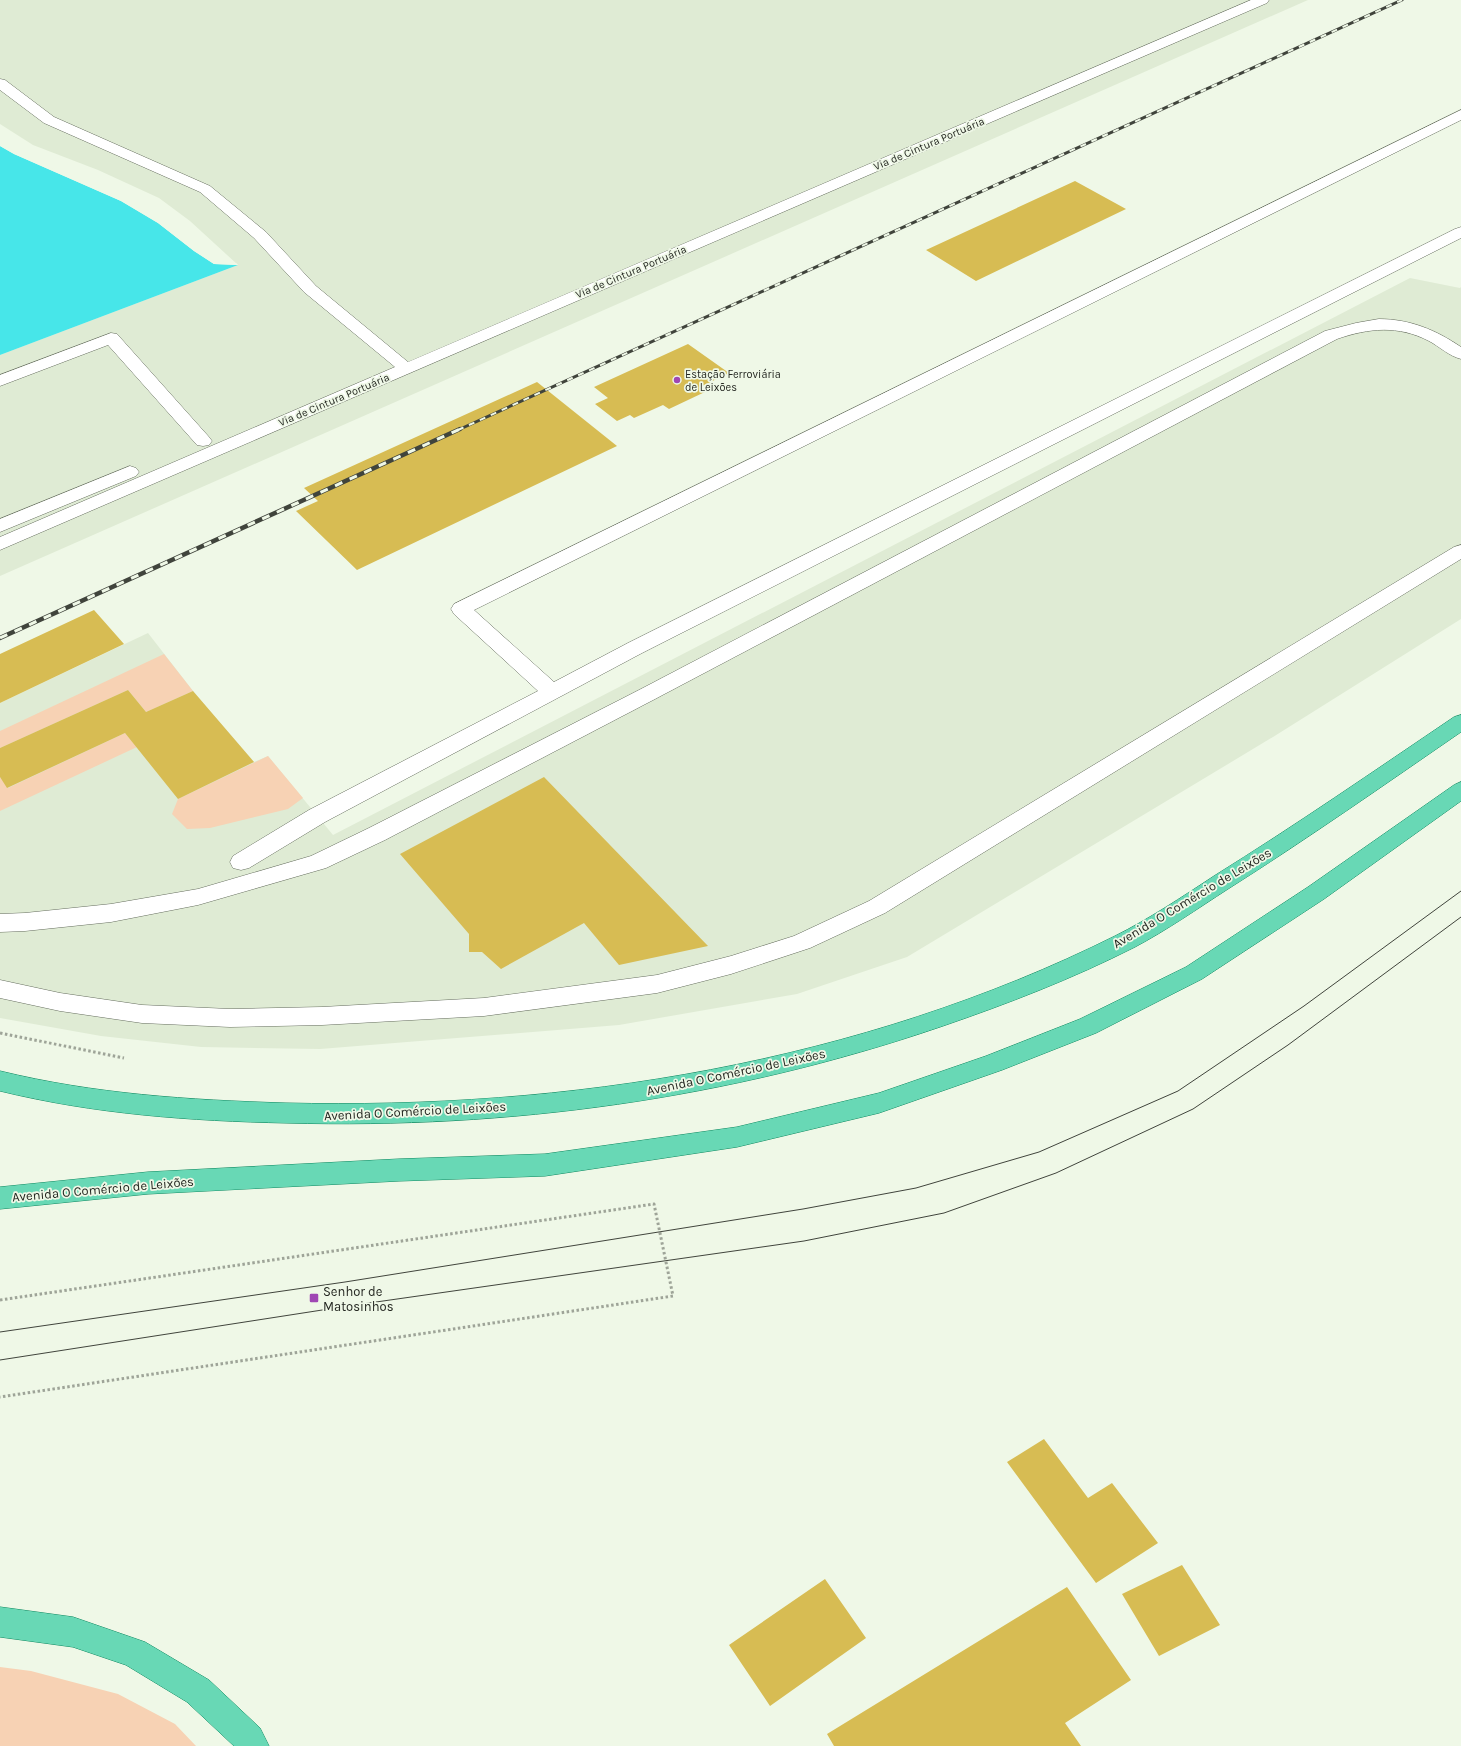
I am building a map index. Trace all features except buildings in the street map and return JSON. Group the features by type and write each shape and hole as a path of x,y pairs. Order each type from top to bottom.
{"main road":[{"name":"Avenida O Comércio de Leixões","path":"0,1081 101,1102 188,1109 319,1116 462,1111 575,1102 677,1086 798,1061 930,1023 1026,987 1129,940 1234,876 1461,722"},
{"name":"Avenida O Comércio de Leixões","path":"0,1198 148,1183 545,1164 737,1137 879,1103 994,1063 1088,1026 1194,973 1316,893 1461,790"},
{"path":"0,1622 74,1632 134,1653 198,1691 249,1739 254,1746"}],"lane":[{"name":"Via de Cintura Portuária","path":"0,526 203,441 1228,0"},
{"name":"Via de Cintura Portuária","path":"0,544 1262,0"},
{"path":"0,83 49,120 205,189 260,235 310,289 407,369"},
{"path":"552,692 461,609 1461,114"},
{"path":"241,862 317,816 656,638 1461,232"},
{"path":"1438,244 1461,246"},
{"path":"0,923 25,922 111,913 198,897 318,862 377,834 641,698 1332,335 1372,323 1390,324 1427,334 1461,354"},
{"path":"0,381 111,338 203,441"},
{"path":"0,989 60,1002 142,1014 230,1018 322,1016 484,1007 657,984 731,965 802,942 877,907 1461,550"}],"path":[{"path":"0,1033 124,1058"},
{"path":"0,1300 654,1204 674,1296 0,1397"}],"shaded area":[{"path":"0,0 1308,0 0,576 0,355 238,265 190,221 159,198 98,170 33,145 0,124"},
{"path":"1410,278 1461,287 1461,619 1273,737 907,957 797,994 619,1025 320,1049 201,1047 101,1036 0,1018 0,703 148,633 193,691 254,762 268,756 333,835"},
{"path":"164,654 193,691 146,712 128,690 0,748 0,731"},
{"path":"125,733 137,747 0,811 0,777 8,788"},
{"path":"268,756 303,798 288,809 210,828 187,829 172,814 178,799"},
{"path":"0,1667 31,1671 118,1694 175,1724 196,1746 0,1746"}],"water":[{"path":"0,146 14,154 121,201 158,223 194,251 214,264 238,265 0,355"}],"pier":[{"path":"0,144 122,200 159,221 195,250 215,262 236,263 238,265 214,264 194,251 158,223 121,201 14,154 0,146"}],"tram line":[{"path":"0,1332 345,1282 803,1209 916,1188 1039,1152 1178,1091 1304,1006 1461,891"},
{"path":"0,1360 348,1306 804,1241 944,1213 1056,1173 1193,1109 1288,1045 1461,917"}],"railway":[{"path":"458,430 1402,0"},
{"path":"0,638 460,429"}],"place":[{"name":"Estação Ferroviária de Leixões","path":"677,380"},
{"name":"Senhor de Matosinhos","path":"314,1298"}]}
